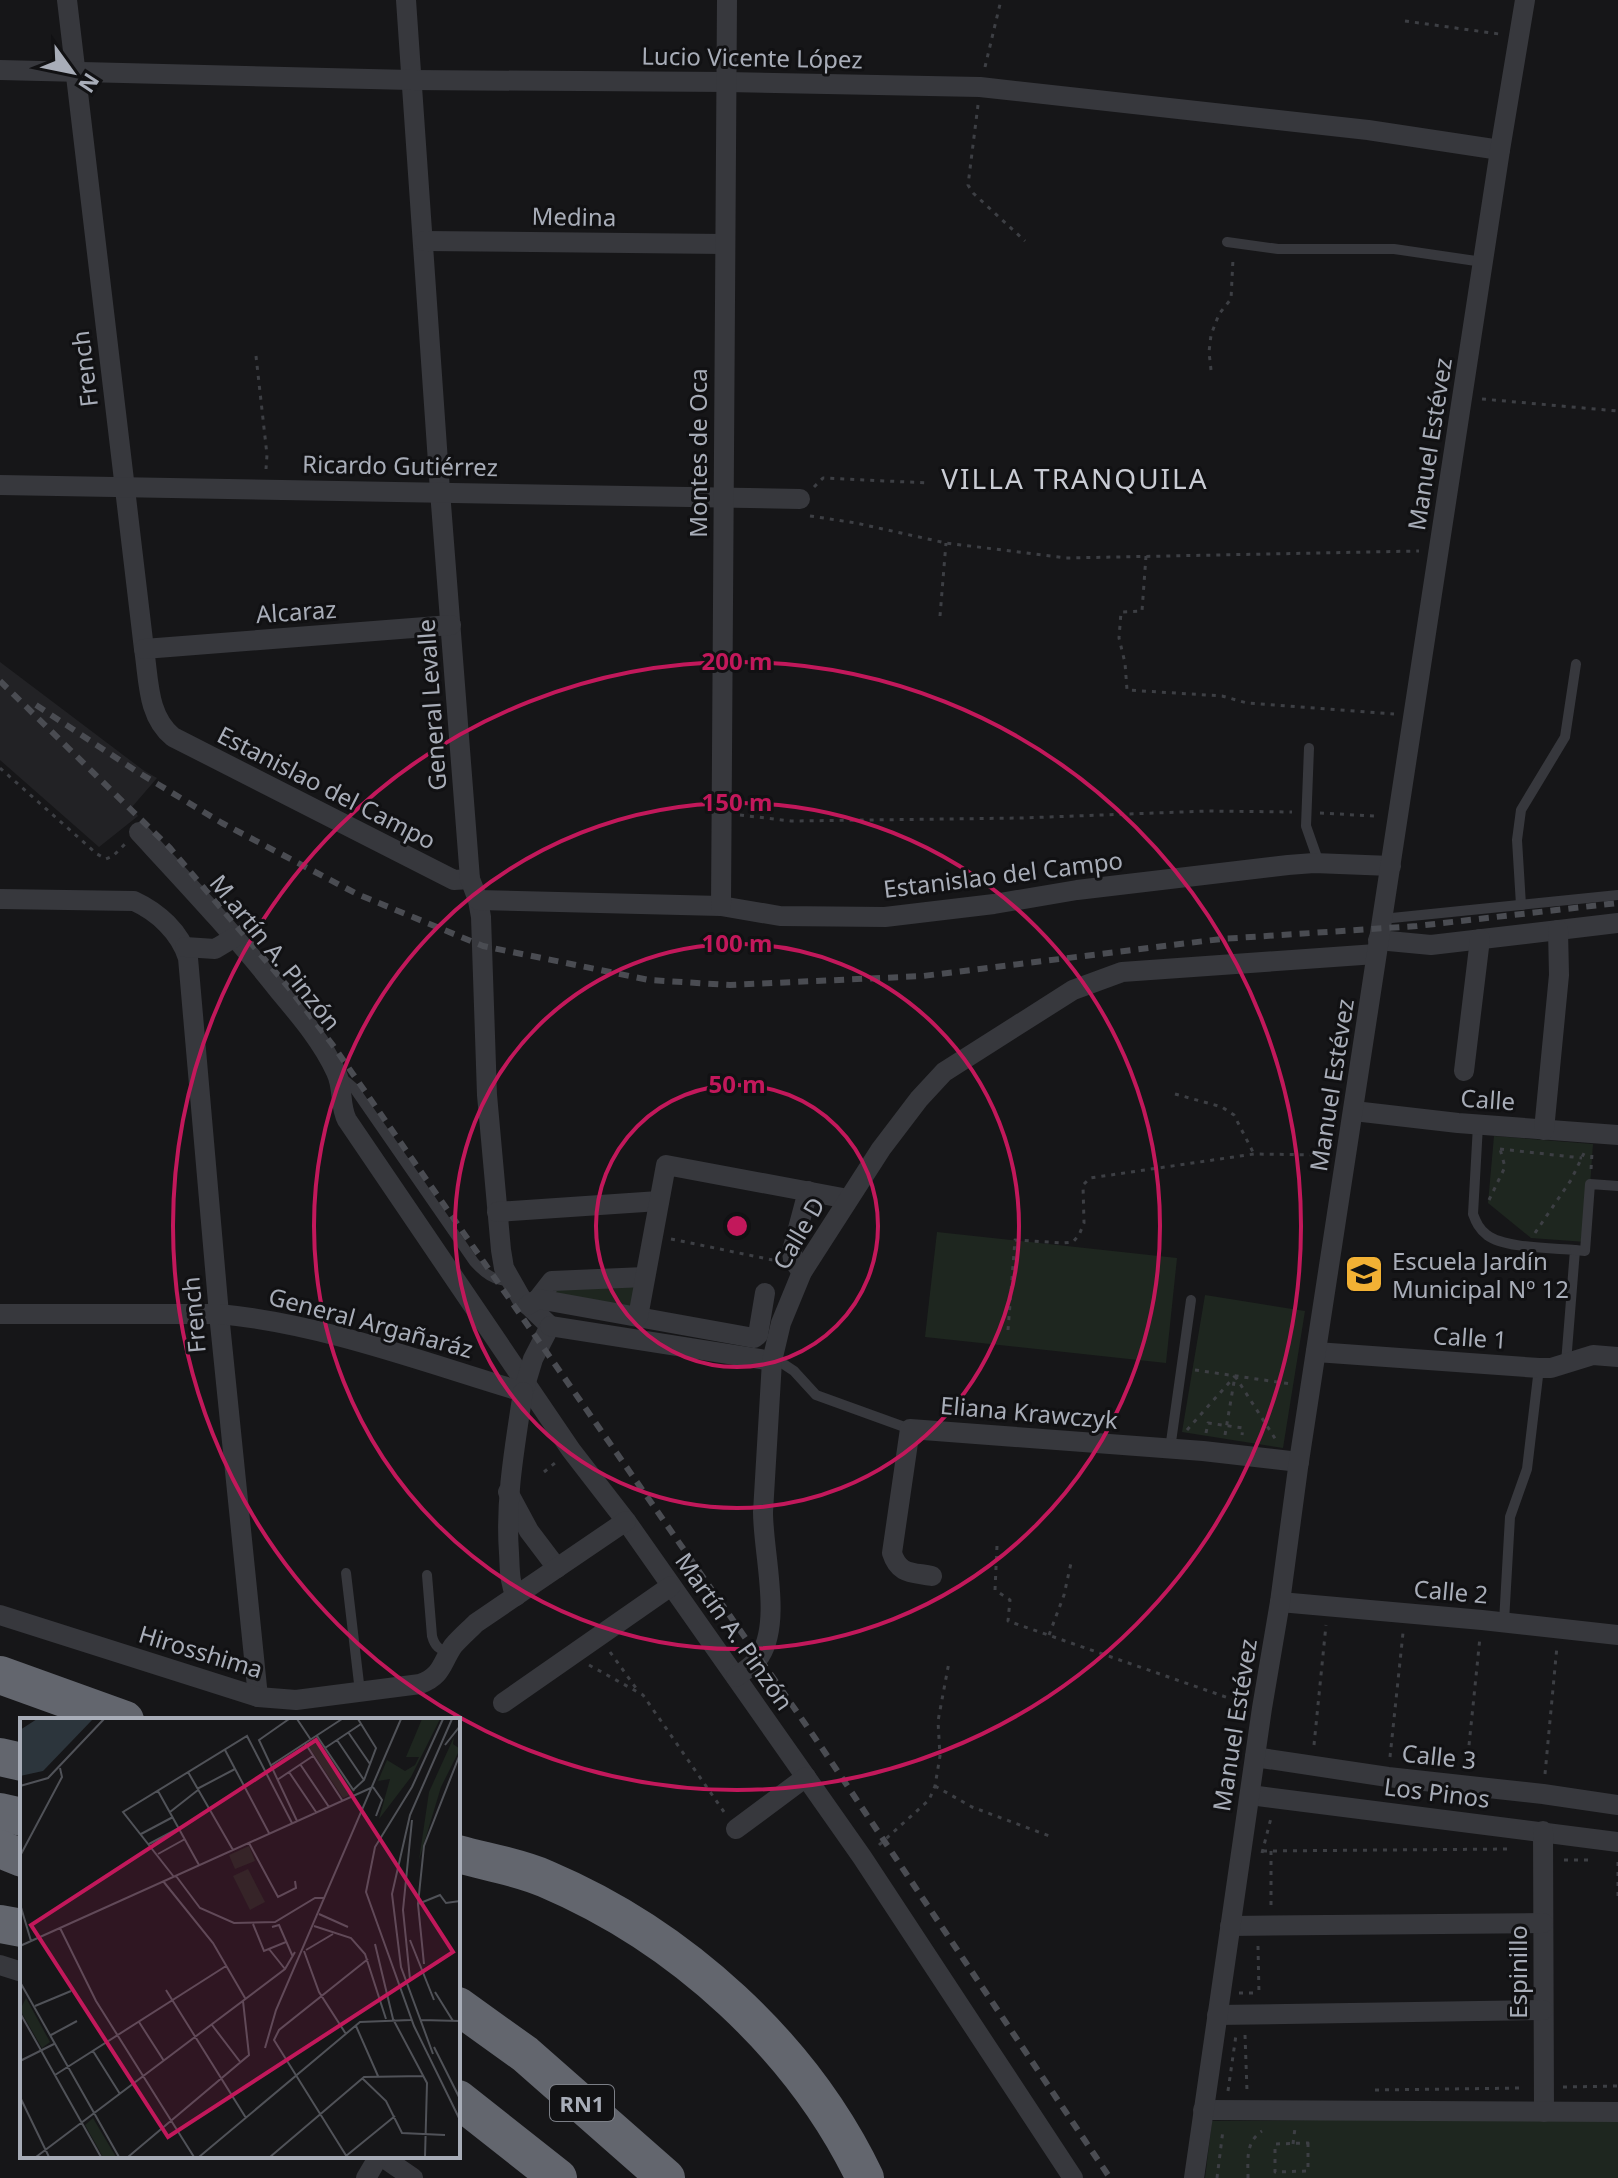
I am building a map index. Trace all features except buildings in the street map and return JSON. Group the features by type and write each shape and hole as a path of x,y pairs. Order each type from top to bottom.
{"highway":[{"path":"0,1675 119,1718"},
{"path":"0,1812 20,1817"},
{"path":"460,1837 626,1919 678,1956 742,2010 784,2054 836,2123 865,2178"},
{"path":"0,1849 20,1857"},
{"path":"460,1855 544,1878"},
{"path":"0,1924 20,1928"},
{"name":"RN1","path":"460,2007 525,2054 666,2178"},
{"path":"465,2106 558,2178"}],"street":[{"name":"French","path":"67,0 144,649 153,710 164,730"},
{"name":"General Levalle","path":"406,0 470,879 478,900 483,946 484,1039 497,1212 504,1268 510,1281 521,1298 533,1302 550,1326"},
{"name":"Montes de Oca","path":"721,906 727,0"},
{"name":"Manuel Estévez","path":"1194,2178 1280,1602 1294,1461 1316,1352 1525,0"},
{"name":"Lucio Vicente López","path":"0,70 411,80 980,87 1368,130 1500,150"},
{"name":"Medina","path":"424,241 724,244"},
{"name":"Ricardo Gutiérrez","path":"0,485 800,499"},
{"name":"Alcaraz","path":"144,649 451,625"},
{"name":"Estanislao del Campo","path":"164,730 443,875 454,880 470,879"},
{"name":"M.artín A. Pinzón","path":"139,832 235,937 306,1025 338,1075 342,1110 347,1120"},
{"name":"Estanislao del Campo","path":"478,900 721,906 780,916 885,917 1077,890 1319,863 1391,866"},
{"path":"0,899 134,901 151,908 179,939 215,949 235,937"},
{"name":"Calle D","path":"736,1677 762,1652 771,1610 763,1512 772,1361 797,1264 919,1099 944,1072 1073,990 1122,972 1377,947 1431,945 1618,923"},
{"path":"1544,1130 1559,975 1558,930"},
{"name":"French","path":"179,939 190,972 219,1314 258,1697"},
{"path":"1464,1071 1480,939"},
{"name":"Calle","path":"1354,1111 1478,1125 1618,1135"},
{"name":"Martín A. Pinzón","path":"347,1120 524,1386 626,1521 862,1857 1073,2178"},
{"path":"638,1317 666,1165 848,1199"},
{"path":"797,1264 792,1251 808,1191"},
{"path":"497,1212 659,1201"},
{"path":"533,1302 552,1281 645,1277"},
{"path":"533,1302 754,1338 758,1335 765,1293"},
{"name":"General Argañaráz","path":"0,1314 219,1314 252,1317 308,1328 524,1386"},
{"path":"516,1596 511,1584 507,1533 508,1492 524,1386 540,1343 550,1326 772,1361"},
{"name":"Calle 1","path":"1316,1352 1539,1368 1551,1368 1593,1355 1618,1357"},
{"path":"910,1429 892,1553 902,1570 932,1576"},
{"name":"Eliana Krawczyk","path":"910,1429 1294,1461"},
{"path":"508,1492 529,1531 557,1568"},
{"path":"449,1653 476,1623 626,1521"},
{"path":"503,1703 671,1586"},
{"name":"Calle 2","path":"1280,1602 1618,1635"},
{"name":"Hirosshima","path":"0,1615 258,1697 296,1700 420,1684 438,1675 449,1653"},
{"name":"Calle 3","path":"1255,1757 1618,1805"},
{"path":"736,1829 806,1777"},
{"name":"Los Pinos","path":"1250,1795 1543,1847 1618,1842"},
{"name":"Espinillo","path":"1543,1847 1544,2112"},
{"path":"1230,1926 1543,1923"},
{"path":"0,1965 20,1971"},
{"path":"1217,2015 1543,2010"},
{"path":"1203,2110 1618,2112"},
{"path":"366,2178 379,2158"},
{"path":"383,2158 413,2178"}],"lane":[{"path":"1230,242 1278,249 1394,249 1483,262"},
{"path":"1521,905 1517,840 1521,810 1565,737 1576,664"},
{"path":"1309,748 1306,826 1319,863"},
{"path":"1382,919 1618,895"},
{"path":"338,1075 353,1087 484,1274 510,1281"},
{"path":"1478,1125 1473,1214 1477,1225 1500,1243 1585,1251 1590,1184 1618,1186"},
{"path":"1566,1363 1575,1250"},
{"path":"1170,1449 1191,1300"},
{"name":"Eliana Krawczyk","path":"772,1361 794,1371 816,1395 910,1429"},
{"path":"1504,1622 1510,1517 1527,1469 1539,1368"},
{"path":"346,1573 360,1692"},
{"path":"427,1575 432,1636 439,1650 449,1653"}],"path":[{"path":"1001,0 980,87 968,185 1025,241"},
{"path":"1405,21 1519,37"},
{"path":"1211,370 1211,335 1219,314 1231,299 1230,242"},
{"path":"256,356 267,455 263,489"},
{"path":"1462,398 1618,411"},
{"path":"929,483 823,478 800,499 809,516 946,543 1066,558 1439,551"},
{"path":"940,616 946,543"},
{"path":"1146,556 1142,611 1121,612 1119,638 1127,690 1222,696 1247,703 1414,715"},
{"path":"0,768 106,859 139,832"},
{"path":"721,813 791,821 1022,818 1208,811 1374,816"},
{"path":"1175,1094 1222,1107 1234,1115 1254,1154"},
{"path":"1526,1245 1571,1180 1594,1133"},
{"path":"1590,1184 1594,1133"},
{"path":"1500,1149 1582,1158"},
{"path":"1008,1330 1015,1240 1073,1242 1084,1223 1083,1185 1090,1178 1254,1154 1346,1156"},
{"path":"1477,1225 1505,1167"},
{"path":"653,1235 797,1264"},
{"path":"1182,1368 1310,1386"},
{"path":"1170,1449 1235,1376"},
{"path":"1222,1453 1235,1376"},
{"path":"1235,1376 1294,1461"},
{"path":"997,1546 995,1590 1010,1600 1008,1621 1262,1708"},
{"path":"1049,1635 1064,1595 1071,1563"},
{"path":"1312,1765 1328,1606"},
{"path":"1388,1777 1405,1613"},
{"path":"1465,1785 1482,1620"},
{"path":"1543,1794 1559,1629"},
{"path":"599,1636 736,1829"},
{"path":"572,1655 640,1694"},
{"path":"862,1857 884,1842 929,1800 935,1786 940,1756 938,1721 949,1662"},
{"path":"935,1786 972,1807 1052,1837"},
{"path":"1260,1866 1276,1798"},
{"path":"1263,1851 1543,1847 1603,1860"},
{"path":"1217,2178 1226,2110 1265,1926 1271,1851"},
{"path":"1618,1860 1618,1902"},
{"path":"1242,1993 1248,2015 1248,2111"},
{"path":"1372,2090 1618,2086"},
{"path":"1293,2144 1296,2125"},
{"path":"1308,2143 1308,2171 1295,2171 1275,2172 1275,2144 1308,2143"},
{"path":"1295,2171 1295,2178"}],"shaded area":[{"path":"0,662 157,778 132,807 138,816 99,847 0,760"},
{"path":"1494,1136 1593,1144 1586,1242 1531,1238 1488,1203"},
{"path":"937,1232 1177,1258 1166,1363 925,1337"},
{"path":"637,1286 633,1311 550,1294 559,1287"},
{"path":"1205,1295 1305,1311 1283,1448 1182,1432"},
{"path":"1618,2117 1618,2178 1205,2178 1212,2121"}],"railway":[{"path":"0,681 170,848 289,988 332,1044 822,1748 1110,2178"},
{"path":"36,705 222,823 357,894 483,946 649,980 730,985 923,976 1221,939 1417,926 1618,903"}],"place":[{"name":"Escuela Jardín Municipal Nº 12","path":"1364,1274"}],"district":[{"name":"VILLA TRANQUILA","path":"1075,478"}]}
